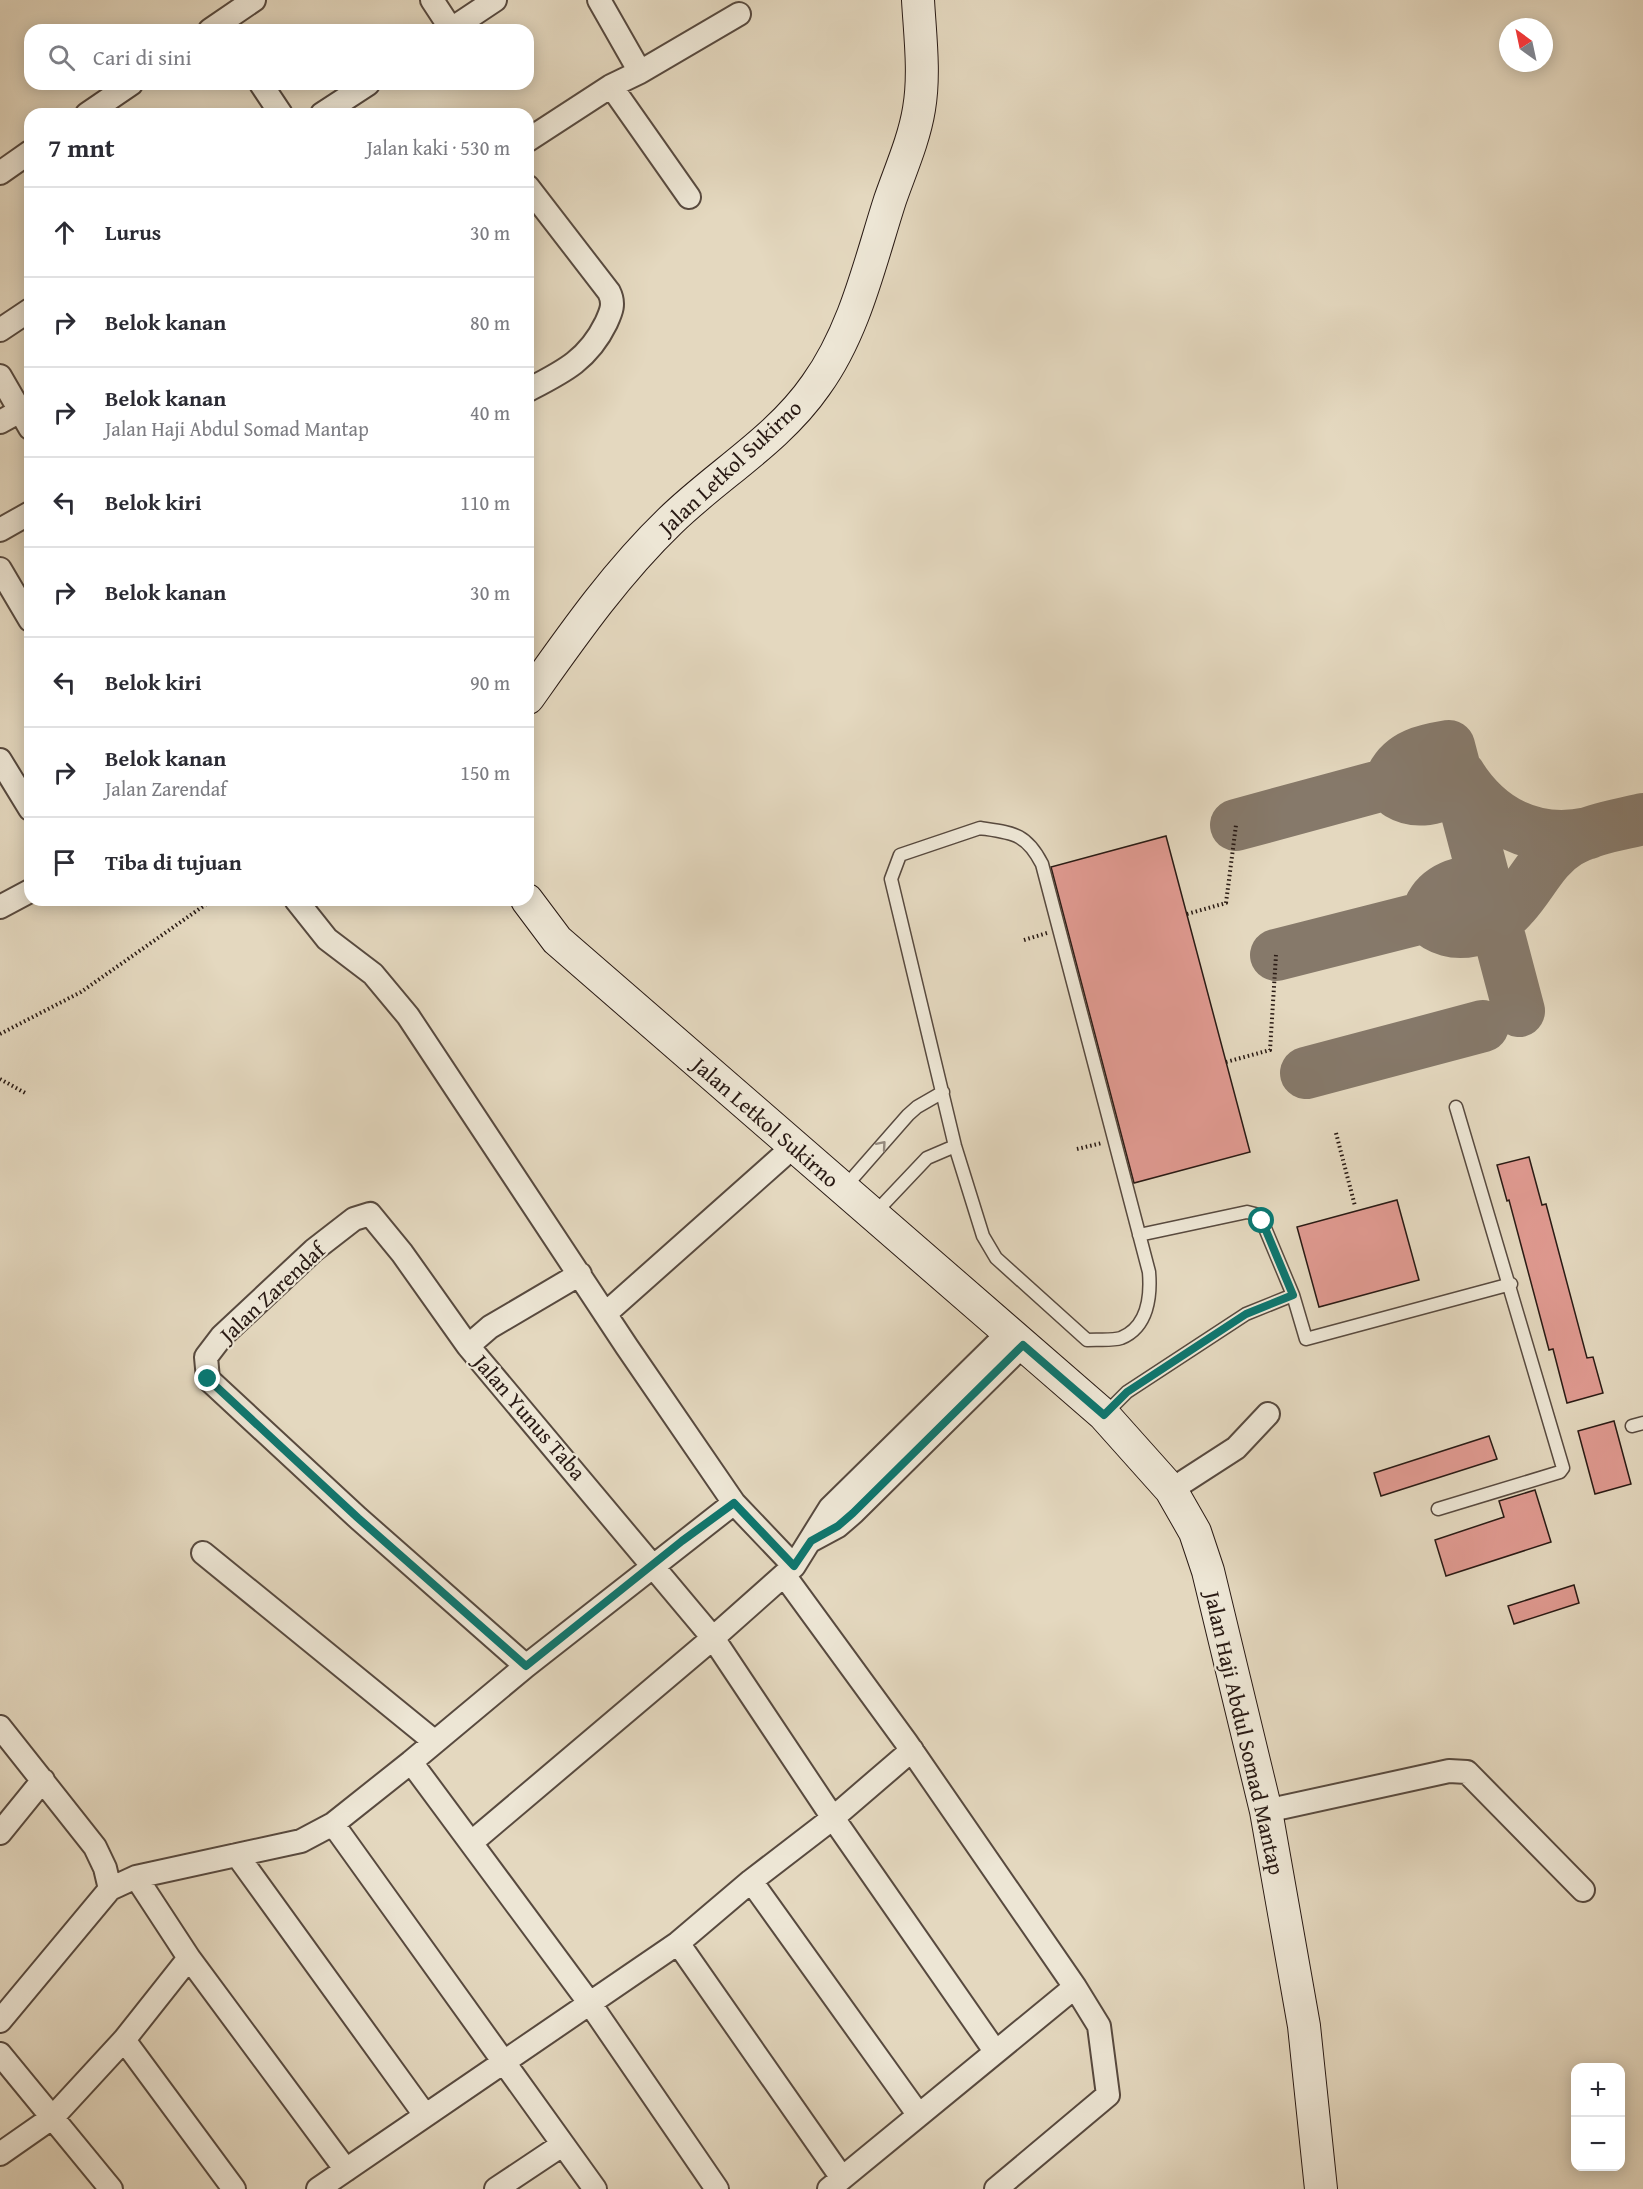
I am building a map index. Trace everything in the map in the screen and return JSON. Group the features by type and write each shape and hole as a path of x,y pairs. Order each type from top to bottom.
{"main road":[{"name":"Jalan Letkol Sukirno","path":"534,689 585,617 634,559 671,520 792,414 816,385 840,344 861,291 919,109 921,69 918,0"},
{"name":"Jalan Letkol Sukirno","path":"532,906 557,940 1015,1338"},
{"name":"Jalan Haji Abdul Somad Mantap","path":"1015,1338 1104,1415 1172,1490 1195,1532 1208,1571 1266,1811 1304,2026 1321,2189"}],"street":[{"path":"224,24 254,0"},
{"path":"432,0 448,24"},
{"path":"459,24 495,0"},
{"path":"599,0 640,72"},
{"path":"534,136 611,86 640,72 739,14"},
{"path":"611,86 689,197"},
{"path":"96,108 122,90"},
{"path":"265,90 277,108"},
{"path":"331,108 359,90"},
{"path":"0,173 24,156"},
{"path":"534,195 609,292 613,308 596,343 584,357 534,386"},
{"path":"0,330 24,314"},
{"path":"0,376 24,417"},
{"path":"0,422 24,419"},
{"path":"0,530 24,516"},
{"path":"0,568 24,610"},
{"path":"0,760 24,799"},
{"path":"0,907 24,894"},
{"path":"301,906 327,939 373,974 408,1016 605,1314 734,1503 789,1571 1075,1987 1099,2026 1108,2095 996,2189"},
{"path":"605,1314 794,1146"},
{"name":"Jalan Zarendaf","path":"468,1346 402,1253 370,1214 354,1219 314,1250 222,1336 206,1357 208,1379 358,1518 526,1666"},
{"name":"Jalan Yunus Taba","path":"580,1274 490,1327 468,1346 654,1564 713,1638 833,1818 995,2052"},
{"path":"472,1842 789,1571 811,1541 838,1526 853,1513 1015,1338"},
{"path":"1172,1490 1236,1448 1268,1414"},
{"path":"0,2021 110,1889 136,1877 301,1841 333,1824 526,1666 734,1503"},
{"path":"203,1552 435,1742"},
{"path":"0,1727 95,1847 105,1868 110,1889"},
{"path":"318,2189 591,2005 678,1943 751,1881 833,1818 912,1750"},
{"path":"411,1762 591,2005 717,2189"},
{"path":"1266,1811 1449,1771 1467,1772 1583,1890"},
{"path":"0,1833 43,1780"},
{"path":"333,1824 595,2189"},
{"path":"237,1855 425,2115"},
{"path":"136,1877 189,1958 346,2170"},
{"path":"751,1881 918,2115"},
{"path":"678,1943 835,2183 1075,1987"},
{"path":"0,2154 52,2117 124,2040 189,1958"},
{"path":"124,2040 234,2189"},
{"path":"0,2054 111,2189"},
{"path":"496,2189 562,2145"}],"lane":[{"path":"980,828 1017,834 1034,847 1042,864 1149,1272 1151,1295 1142,1321 1121,1338 1087,1340 996,1258 983,1236 956,1146 943,1092 891,879 900,855 953,835 980,828"},
{"path":"843,1189 908,1115 943,1092"},
{"path":"1438,1509 1560,1472 1563,1468 1511,1284 1456,1107"},
{"path":"873,1215 927,1158 956,1146"},
{"path":"1139,1235 1247,1212 1255,1214 1262,1221 1293,1295 1306,1339 1511,1284"},
{"path":"1104,1415 1127,1392 1246,1314 1293,1295"}],"path":[{"path":"1187,914 1226,903 1236,825"},
{"path":"0,1034 81,992 203,906"},
{"path":"1024,940 1059,930"},
{"path":"1226,1062 1270,1050 1276,955"},
{"path":"0,1078 27,1094"},
{"path":"1336,1133 1355,1206"},
{"path":"1077,1149 1114,1140"}],"building":[{"path":"1166,836 1250,1152 1134,1183 1051,867"},
{"path":"1529,1157 1542,1205 1546,1204 1587,1358 1593,1357 1603,1393 1567,1403 1553,1349 1549,1350 1509,1200 1507,1201 1497,1165"},
{"path":"1397,1200 1419,1280 1319,1307 1297,1227"},
{"path":"1614,1421 1631,1484 1595,1494 1578,1431"},
{"path":"1489,1436 1497,1459 1381,1496 1374,1473"},
{"path":"1535,1490 1551,1542 1446,1576 1435,1540 1504,1517 1499,1501"},
{"path":"1574,1585 1579,1603 1514,1624 1508,1606"}],"taxiway":[{"path":"1461,789 1453,792 1430,799 1407,798 1399,794 1391,778 1401,763 1415,754 1449,746 1519,1011"},
{"path":"1459,774 1484,805 1514,826 1550,835 1569,836 1589,833"},
{"path":"1236,825 1391,783"},
{"path":"1485,880 1466,882 1448,888 1435,899 1426,917 1437,926 1448,930 1460,932 1484,927 1495,921 1514,904 1559,848 1595,831 1643,819"},
{"path":"1276,955 1426,917"},
{"path":"1306,1073 1483,1026"}],"route":[{"path":"208,1379 358,1518 526,1666 682,1541 734,1503 794,1566 811,1541 838,1526 853,1513 1023,1345 1104,1415 1127,1392 1246,1314 1293,1295 1262,1221"}]}
